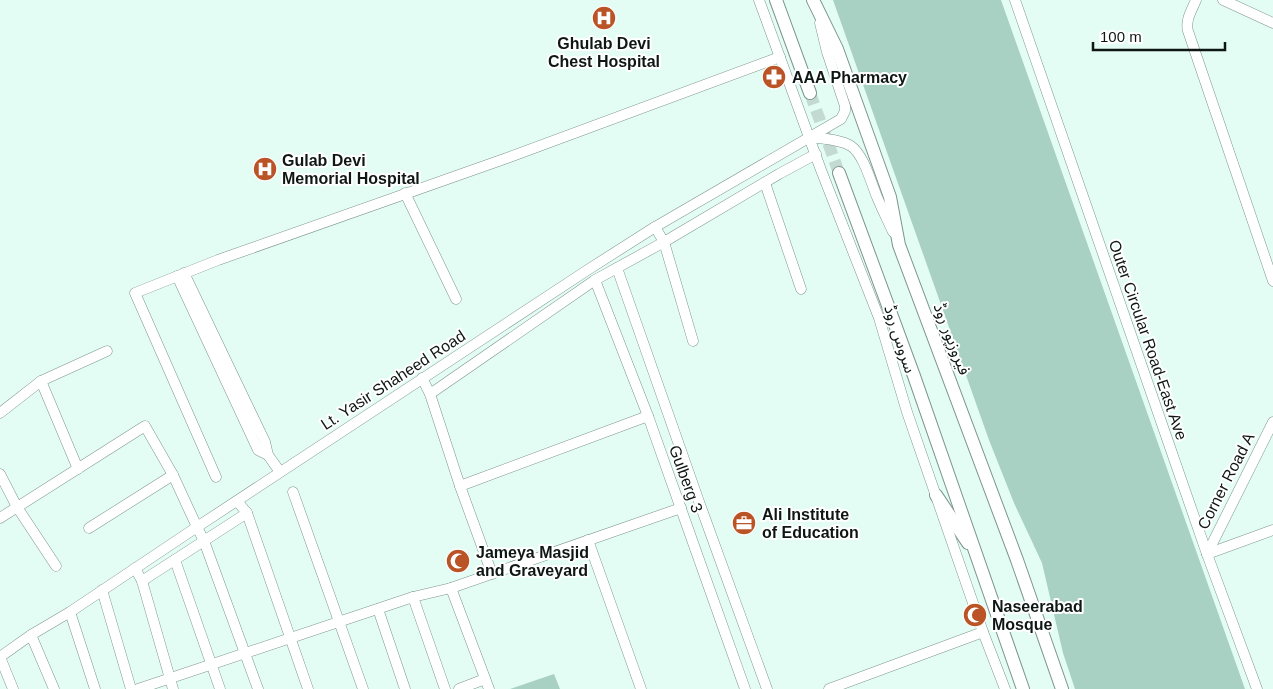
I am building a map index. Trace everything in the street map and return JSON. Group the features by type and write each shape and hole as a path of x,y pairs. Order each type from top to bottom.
{"main road":[{"path":"776,0 810,93"},
{"name":"فیروزپور روڈ","path":"815,4 837,49 890,197 899,244 1017,560 1062,689"},
{"path":"839,173 914,376 1023,689"},
{"path":"936,495 979,560"}],"street":[{"name":"سروس روڈ","path":"759,0 879,318 907,412 983,632 1005,689"},
{"name":"Outer Circular Road-East Ave","path":"1015,0 1206,554 1257,689"},
{"path":"1196,0 1188,20 1188,31 1273,281"},
{"path":"1223,0 1273,23"},
{"name":"Lt. Yasir Shaheed Road","path":"0,657 589,269 655,227 841,119 845,111 844,100 827,52 815,4"},
{"path":"216,476 135,293 218,260 516,154 780,57"},
{"path":"810,137 845,144 856,150 865,166 899,244"},
{"path":"430,394 594,280 664,242 816,154"},
{"path":"776,157 779,174"},
{"path":"742,176 754,189"},
{"path":"765,183 801,289"},
{"path":"405,193 456,299"},
{"path":"655,227 664,242 693,341"},
{"path":"617,268 767,689"},
{"path":"181,275 258,450 268,455 280,472"},
{"name":"Gulberg 3","path":"594,280 648,416 745,689"},
{"path":"0,413 41,381 107,352"},
{"path":"422,378 430,394 460,486 492,574"},
{"path":"41,381 78,469"},
{"path":"460,486 648,416"},
{"name":"Corner Road A","path":"1206,554 1273,422"},
{"path":"0,518 145,426 172,475 204,541 258,689"},
{"path":"89,528 172,475"},
{"path":"1,480 56,566"},
{"path":"293,492 363,689"},
{"path":"237,500 247,513 308,689"},
{"path":"138,689 413,597 451,588 681,508"},
{"path":"142,581 247,513"},
{"path":"1206,554 1273,530"},
{"path":"588,540 641,689"},
{"path":"175,560 220,689"},
{"path":"135,568 142,581 173,689"},
{"path":"451,588 487,684 459,689"},
{"path":"102,590 131,689"},
{"path":"413,597 445,689"},
{"path":"378,609 405,689"},
{"path":"70,612 95,689"},
{"path":"829,689 983,632"},
{"path":"31,635 54,689"},
{"path":"0,657 13,689"}],"green space":[{"path":"833,0 1001,0 1245,689 1075,689 1063,653 1042,563 1014,503 989,440"},
{"path":"554,674 560,689 510,689"}],"tunnel":[{"path":"810,93 839,173"}],"place":[{"name":"Ghulab Devi Chest Hospital","path":"604,18"},
{"name":"AAA Pharmacy","path":"774,77"},
{"name":"Gulab Devi Memorial Hospital","path":"265,169"},
{"name":"Ali Institute of Education","path":"744,523"},
{"name":"Jameya Masjid and Graveyard","path":"458,561"},
{"name":"Naseerabad Mosque","path":"975,615"}]}
